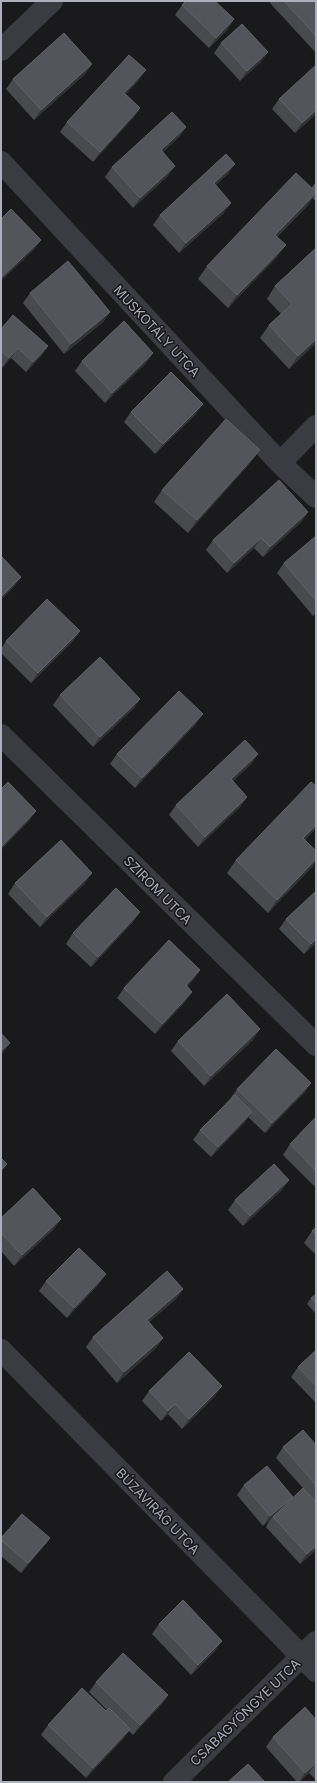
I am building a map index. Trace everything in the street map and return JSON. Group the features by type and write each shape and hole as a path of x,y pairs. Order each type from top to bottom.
{"street":[{"path":"1,50 52,1"},
{"name":"MUSKOTÁLY UTCA","path":"1,162 280,463 316,497"},
{"path":"280,463 316,426"},
{"name":"SZIROM UTCA","path":"1,735 316,1045"},
{"name":"BÚZAVIRÁG UTCA","path":"1,1350 311,1657"},
{"name":"CSABAGYÖNGYE UTCA","path":"174,1782 311,1657"}],"building":[{"path":"186,1 215,1 234,19 216,38 182,5"},
{"path":"284,1 316,1 316,36"},
{"path":"242,24 268,52 247,71 221,43"},
{"path":"64,33 92,64 41,110 13,79"},
{"path":"129,55 146,70 124,93 140,108 100,152 67,122"},
{"path":"316,65 316,110 302,123 279,99"},
{"path":"172,112 186,127 161,150 175,166 140,198 112,167"},
{"path":"226,154 235,164 214,183 231,203 186,243 160,215"},
{"path":"296,173 316,193 275,235 286,245 237,295 207,266"},
{"path":"316,183 316,192 312,188"},
{"path":"11,209 41,240 1,278 1,219"},
{"path":"316,248 316,339 298,356 269,325 292,304 275,286"},
{"path":"68,261 110,312 71,344 30,293"},
{"path":"13,315 48,346 33,362 18,348 9,358 1,351 1,329"},
{"path":"124,321 153,353 112,393 82,361"},
{"path":"171,372 203,404 163,444 131,412"},
{"path":"226,419 260,450 197,520 162,490"},
{"path":"279,480 308,512 270,547 261,538 234,563 213,540"},
{"path":"316,536 316,601 284,563"},
{"path":"1,556 21,577 1,597"},
{"path":"47,599 80,631 38,673 6,641"},
{"path":"100,657 140,699 100,737 60,695"},
{"path":"179,691 203,714 142,778 117,754"},
{"path":"245,740 258,754 231,779 247,797 205,837 176,805"},
{"path":"8,782 36,811 1,847 1,789"},
{"path":"311,782 316,786 316,825 303,838 316,851 316,859 277,900 236,860"},
{"path":"61,840 92,873 47,917 15,883"},
{"path":"116,888 140,912 98,957 73,933"},
{"path":"316,891 316,939 311,944 286,919"},
{"path":"169,940 200,970 186,985 192,992 162,1024 124,988"},
{"path":"227,994 260,1029 211,1076 178,1041"},
{"path":"1,1033 10,1043 1,1051"},
{"path":"276,1049 311,1083 272,1123 237,1089"},
{"path":"235,1095 252,1112 218,1147 200,1130"},
{"path":"316,1117 316,1171 290,1144"},
{"path":"1,1158 7,1164 1,1170"},
{"path":"274,1164 289,1180 250,1216 235,1200"},
{"path":"33,1188 61,1219 22,1255 1,1233 1,1218"},
{"path":"316,1227 316,1234 312,1231"},
{"path":"79,1248 106,1274 74,1308 46,1281"},
{"path":"167,1271 183,1289 147,1320 163,1338 124,1372 93,1337"},
{"path":"316,1294 316,1303 311,1298"},
{"path":"315,1351 316,1352 316,1386 298,1367"},
{"path":"189,1352 222,1386 189,1419 175,1404 168,1411 149,1391"},
{"path":"303,1430 316,1445 316,1485 283,1447"},
{"path":"267,1466 293,1497 270,1516 244,1485"},
{"path":"303,1488 316,1502 316,1546 307,1554 273,1517"},
{"path":"22,1514 50,1538 28,1563 1,1540 1,1538"},
{"path":"183,1600 222,1641 198,1665 159,1624"},
{"path":"123,1653 168,1695 140,1725 96,1682"},
{"path":"82,1688 106,1711 109,1708 130,1729 93,1768 48,1725"},
{"path":"305,1707 316,1720 316,1763 305,1773 273,1737"},
{"path":"248,1764 265,1782 228,1782"}]}
